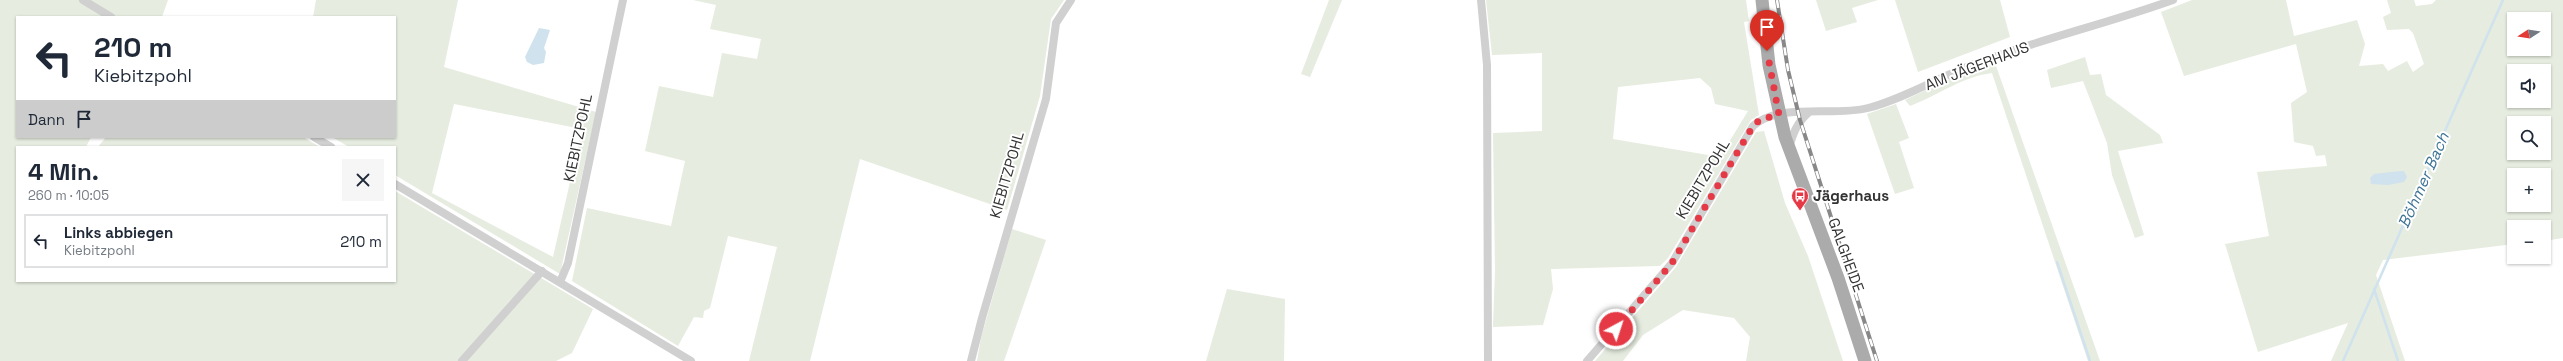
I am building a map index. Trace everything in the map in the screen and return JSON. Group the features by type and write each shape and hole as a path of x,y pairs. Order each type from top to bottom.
{"main road":[{"path":"1762,0 1769,65 1779,115"},
{"name":"GALGHEIDE","path":"1779,115 1789,149 1835,271 1865,361"}],"street":[{"path":"83,0 109,16"},
{"name":"KIEBITZPOHL","path":"560,282 568,263 623,0"},
{"name":"KIEBITZPOHL","path":"971,361 982,318 1046,99 1056,23 1071,0"},
{"path":"1481,0 1487,65 1488,361"},
{"name":"AM JÄGERHAUS","path":"1779,115 1867,108 1898,98 1978,62 2173,0"},
{"path":"1789,149 1794,130 1800,120 1808,112"},
{"name":"KIEBITZPOHL","path":"1588,361 1672,263 1753,126 1761,119 1779,115"},
{"path":"316,138 329,146"},
{"path":"396,185 691,361"},
{"path":"462,361 542,271"}],"shaded area":[{"path":"0,0 168,0 162,16 16,16 16,138 90,138 86,146 16,146 16,282 396,282 396,192 593,309 572,353 556,361 0,361"},
{"path":"316,0 458,0 444,67 596,112 560,274 396,176 396,146 347,146 334,138 396,138 396,16 313,16","holes":["454,104 582,129 553,257 432,193"]},
{"path":"693,0 1064,0 1051,19 1040,96 1007,210 860,159 810,361 749,361 777,247 728,236 710,308 704,311 703,318 694,317 678,346 572,281 587,208 671,226 685,161 645,151 659,86 713,97 722,53 757,59 761,39 710,29 716,5"},
{"path":"1329,0 1342,0 1310,77 1301,74"},
{"path":"1486,0 1746,0 1749,21 1744,22 1759,115 1751,120 1668,258 1660,266 1551,269 1553,289 1543,325 1493,327 1495,271 1493,133 1542,131 1542,53 1492,55","holes":["1700,78 1711,88 1715,104 1748,111 1720,157 1613,139 1618,87"]},
{"path":"1816,0 1878,0 1852,8 1857,22 1826,31"},
{"path":"1895,0 2000,0 2010,37 1918,72"},
{"path":"2192,0 2286,0 2294,36 2357,20 2365,44 2359,66 2383,64 2388,71 2407,61 2413,72 2424,64 2413,33 2409,29 2387,30 2383,17 2391,13 2387,0 2414,0 2416,6 2432,4 2436,0 2563,0 2563,238 2551,240 2551,220 2507,220 2507,245 2383,260 2376,275 2405,361 2331,361 2348,323 2258,352 2225,244 2269,236 2257,172 2327,166 2325,155 2316,156 2313,146 2294,142 2291,103 2307,92 2296,44 2184,76 2161,12"},
{"path":"2085,57 2090,75 2101,74 2106,95 2160,135 2163,143 2118,151 2144,235 2135,238 2112,175 2107,143 2083,81 2051,88 2047,70"},
{"path":"1995,63 2100,361 2088,361 1992,73 1960,82 1910,106 1905,100 1958,75"},
{"path":"1896,104 1909,138 1899,142 1914,188 1895,194 1867,114"},
{"path":"1764,131 1785,203 1808,256 1843,361 1746,361 1750,337 1734,318 1683,310 1643,335 1623,361 1595,361 1676,267 1756,132"},
{"path":"105,138 305,138 318,146 99,146"},
{"path":"1012,229 1046,240 1004,361 977,361 981,338"},
{"path":"1227,289 1285,299 1284,361 1206,361"}],"water":[{"path":"539,28 550,30 544,48 546,52 544,63 533,65 527,62 525,57"},
{"path":"2404,171 2407,177 2404,182 2388,185 2371,184 2370,178 2374,174"}],"waterway":[{"name":"Böhmer Bach","path":"2343,361 2503,0"},
{"path":"2057,262 2090,361"},
{"path":"2374,289 2398,361"}],"railway":[{"path":"1777,0 1788,70 1800,120 1877,361"}],"place":[{"name":"Jägerhaus","path":"1800,211"}],"route":[{"path":"1616,329 1672,263 1753,126 1761,119 1779,115 1767,51"}]}
